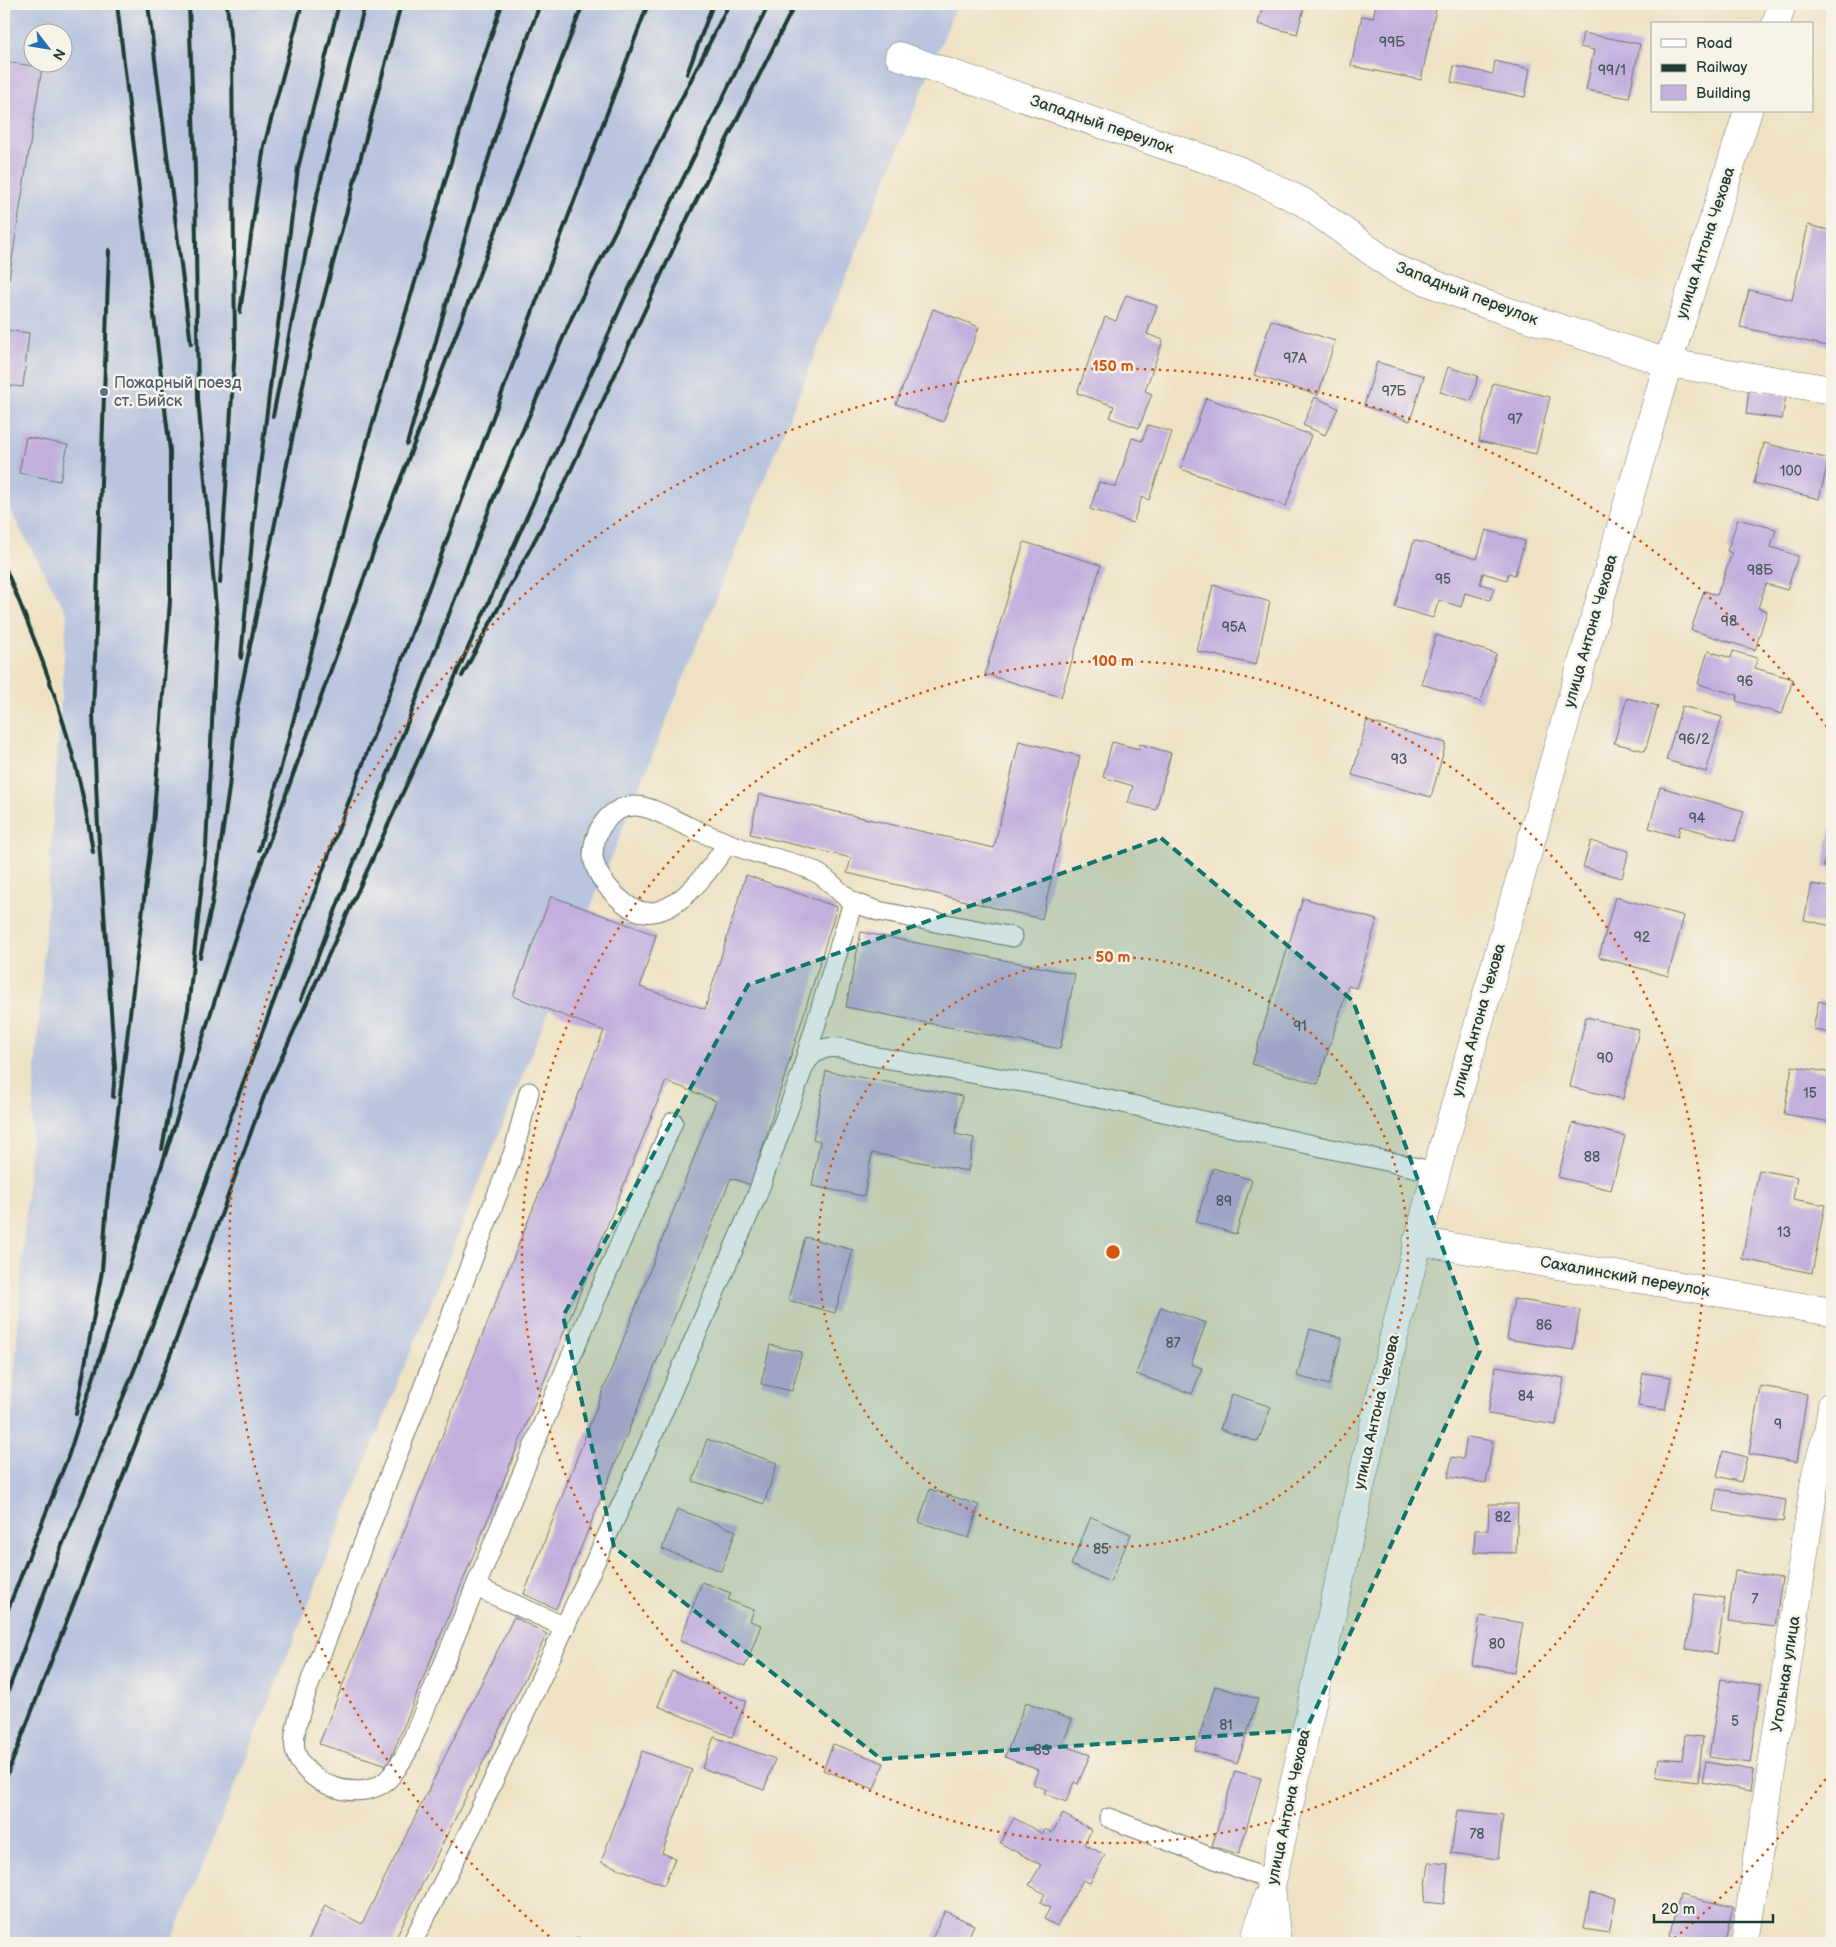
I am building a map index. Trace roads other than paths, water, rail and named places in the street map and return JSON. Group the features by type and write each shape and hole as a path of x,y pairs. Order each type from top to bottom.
{"street":[{"path":"1777,22 1782,4"},
{"name":"Западный переулок","path":"899,56 1238,170 1303,202 1396,269 1482,303 1668,363 1832,390"},
{"name":"улица Антона Чехова","path":"1277,1943 1271,1884 1417,1241 1668,363 1748,112"},
{"name":"Сахалинский переулок","path":"1417,1241 1832,1312"},
{"name":"Угольная улица","path":"1745,1943 1816,1473 1828,1432 1832,1405"},
{"path":"1254,1943 1271,1884"}],"lane":[{"path":"728,843 706,874 688,894 660,910 643,912 628,906 606,884 596,869 593,856 594,841 602,825 615,812 632,805 644,806 728,843 815,871 832,882 853,902 878,911 1013,937"},
{"path":"412,1943 474,1822 634,1478 753,1204 804,1066 853,902"},
{"path":"804,1066 817,1051 825,1048 846,1049 872,1056 1045,1086 1436,1172"},
{"path":"529,1092 514,1151 306,1693 295,1747 299,1762 309,1774 338,1789 373,1788 385,1782 397,1768 408,1750 562,1377 672,1122"},
{"path":"476,1586 565,1627"},
{"path":"1109,1818 1271,1884"}],"railway":[{"path":"76,1414 102,1271 107,1202 153,826 170,601 170,451 117,4"},
{"path":"148,4 191,344"},
{"path":"162,1149 188,1009 206,847 217,620 198,398 195,171 189,4"},
{"path":"220,583 235,347 232,55 227,4"},
{"path":"240,312 264,146 302,4"},
{"path":"241,658 256,498 298,168 339,4"},
{"path":"273,416 318,191 365,4"},
{"path":"200,957 212,904 229,788 236,715 310,351 401,4"},
{"path":"259,850 368,439 471,95 502,4"},
{"path":"407,444 486,167 540,4"},
{"path":"4,1619 68,1457 240,922 387,514 583,4"},
{"path":"4,1702 61,1548 147,1339 648,4"},
{"path":"687,74 713,4"},
{"path":"301,1000 494,497 572,317 729,4"},
{"path":"7,1775 177,1337 264,1096 426,742 626,295 769,4"},
{"path":"462,676 562,489 688,217 795,4"},
{"path":"109,250 93,716 98,827 115,1068 113,1097"},
{"path":"4,565 46,670 58,706 79,778 93,852"}],"place":[{"name":"Пожарный поезд ст. Бийск","path":"104,392"}]}
